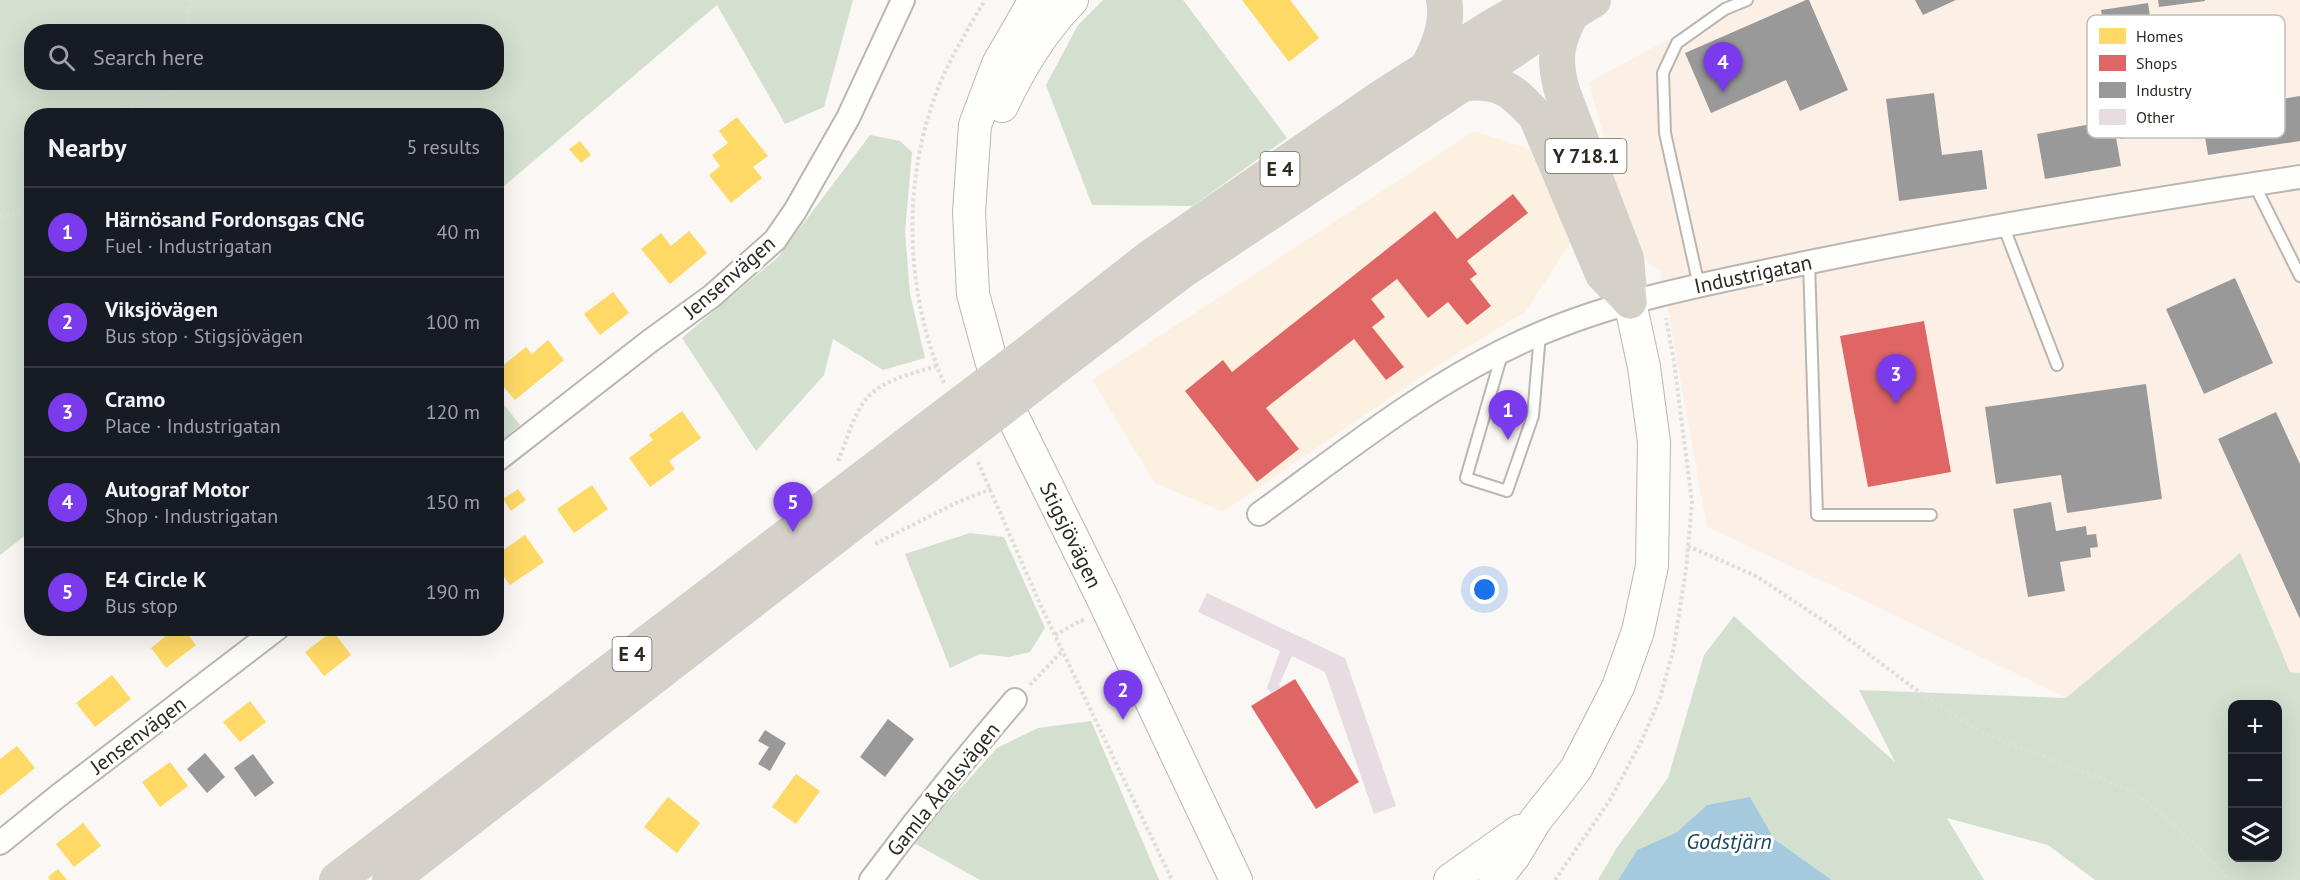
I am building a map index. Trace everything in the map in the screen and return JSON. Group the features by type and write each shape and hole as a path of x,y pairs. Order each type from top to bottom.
{"highway":[{"path":"1427,69 1443,30 1444,0"},
{"name":"E 4","path":"1039,362 1151,257 1427,69 1539,0"},
{"name":"E 4","path":"337,880 935,441 1039,362 1183,270 1583,6"},
{"name":"Y 718.1","path":"1583,6 1561,34 1556,54 1557,71 1562,91 1626,259 1630,302"},
{"name":"Y 718.1","path":"1464,83 1486,81 1499,85 1519,98 1536,116 1603,274 1630,302"},
{"name":"E 4","path":"390,880 935,441"}],"main road":[{"name":"Stigsjövägen","path":"1035,0 998,64 975,126 969,212 973,294 1004,399 1236,880"},
{"name":"Stigsjövägen","path":"971,173 1015,76 1051,22 1072,0"},
{"name":"Y 718.1","path":"1495,880 1514,856 1535,821 1576,769 1618,687 1638,631 1652,566 1654,442 1644,367 1630,302"},
{"name":"Y 718.1","path":"1450,880 1535,821"}],"street":[{"name":"Jensenvägen","path":"504,455 650,341 712,296 775,240 795,212 848,118 903,0"},
{"name":"Industrigatan","path":"1259,514 1408,406 1464,371 1573,320 1630,302 1809,262 2096,208 2300,177"},
{"name":"Jensenvägen","path":"0,843 58,795 267,636"},
{"name":"Gamla Ådalsvägen","path":"871,880 942,786 1016,700"}],"lane":[{"path":"1699,286 1665,133 1663,73 1677,43 1725,9 1748,0"},
{"path":"2254,184 2300,276"},
{"path":"2003,225 2057,365"},
{"path":"1809,262 1817,515 1931,515"},
{"path":"1503,351 1466,477 1506,491 1533,416 1540,334"}],"path":[{"path":"188,24 190,0"},
{"path":"117,108 143,107 175,90"},
{"path":"0,216 24,213"},
{"path":"834,472 867,397 878,389 936,366"},
{"path":"873,545 958,502 991,489"},
{"path":"1555,880 1610,800 1641,742 1660,698 1674,647 1688,546 1756,576 1827,623 1930,700 1983,733 2130,790 2172,822 2230,880"},
{"path":"1055,635 1082,620"},
{"path":"1016,700 1063,650"}],"shaded area":[{"path":"1741,0 2300,0 2300,673 2290,672 2240,554 2066,698 1707,527 1661,272 1635,252 1589,82"},
{"path":"1474,131 1538,152 1573,239 1526,311 1429,371 1223,512 1155,483 1092,380"}],"green space":[{"path":"0,0 853,0 824,107 785,124 717,5 504,186 504,108 24,108 24,536 0,555"},
{"path":"1103,0 1183,0 1287,138 1193,206 1092,205 1046,85 1078,25"},
{"path":"870,135 900,141 912,152 905,232 910,294 925,358 883,370 833,339 824,375 756,451 682,338 778,257"},
{"path":"504,405 520,425 504,438"},
{"path":"970,533 1004,537 1045,628 1030,652 1009,657 980,654 950,668 905,554"},
{"path":"2240,553 2290,672 2300,673 2300,880 2095,880 2048,845 1947,818 1984,880 1832,880 1774,839 1707,805 1677,832 1637,850 1618,880 1598,880 1616,849 1668,778 1704,655 1734,616 1895,762 1859,690 2066,698"},
{"path":"1091,721 1159,880 980,880 912,842 997,748 1038,728"}],"water":[{"name":"Godstjärn","path":"1750,797 1774,839 1832,880 1618,880 1637,850 1677,832 1707,805"}],"building: Homes":[{"path":"1242,0 1290,0 1319,38 1289,62"},
{"path":"737,117 768,156 753,167 762,178 731,203 709,175 720,166 712,155 728,143 719,131"},
{"path":"580,141 591,155 581,163 569,149"},
{"path":"689,231 707,253 670,284 641,249 661,233 671,246"},
{"path":"613,292 629,313 600,335 584,314"},
{"path":"548,340 564,360 515,400 504,387 504,365 526,347 532,354"},
{"path":"682,411 701,438 669,461 675,469 650,487 629,458 653,440 649,435"},
{"path":"592,485 608,509 574,533 557,509"},
{"path":"518,489 526,500 511,511 504,498"},
{"path":"525,535 544,562 510,585 504,577 504,549"},
{"path":"166,636 189,636 196,645 166,668 151,648"},
{"path":"326,636 337,636 351,655 324,676 305,652"},
{"path":"112,675 131,699 95,727 76,703"},
{"path":"250,701 266,722 240,742 223,722"},
{"path":"17,746 35,768 0,796 0,759"},
{"path":"170,762 188,786 160,807 142,782"},
{"path":"796,774 820,791 796,824 772,807"},
{"path":"668,797 700,823 677,853 644,827"},
{"path":"83,823 101,846 74,867 56,844"},
{"path":"58,869 67,880 50,880 48,877"}],"building: Shops":[{"path":"1513,194 1528,213 1467,261 1477,274 1470,279 1491,306 1467,325 1448,302 1428,318 1397,279 1371,299 1385,317 1372,327 1404,367 1386,380 1354,339 1266,408 1299,449 1257,482 1185,391 1223,360 1232,372 1435,211 1457,239"},
{"path":"1924,321 1951,472 1868,487 1840,336"},
{"path":"1295,679 1359,782 1316,809 1251,706"}],"building: Industry":[{"path":"1809,0 1848,90 1800,111 1786,80 1711,113 1685,53"},
{"path":"1915,0 1956,0 1923,15"},
{"path":"2158,0 2205,0 2205,1 2159,7"},
{"path":"2148,3 2150,15 2102,15 2101,10"},
{"path":"1934,93 1942,155 1982,150 1987,189 1899,201 1886,99"},
{"path":"2300,96 2300,141 2208,155 2205,138 2285,138 2285,98"},
{"path":"2087,125 2087,138 2116,138 2121,166 2045,179 2037,134"},
{"path":"2235,278 2273,363 2204,394 2166,309"},
{"path":"2146,384 2162,499 2067,513 2061,475 1996,484 1985,407"},
{"path":"2276,412 2300,464 2300,619 2218,439"},
{"path":"2051,502 2056,531 2086,526 2087,535 2096,534 2098,547 2090,548 2091,557 2060,562 2065,591 2028,597 2013,509"},
{"path":"888,719 914,739 885,777 860,757"},
{"path":"765,730 786,743 770,771 758,764 769,747 758,741"},
{"path":"205,753 225,777 207,793 187,769"},
{"path":"253,754 274,783 255,797 234,768"}],"building: Other":[{"path":"1207,593 1345,658 1396,806 1374,814 1325,672 1292,656 1279,685 1282,687 1271,693 1267,688 1280,651 1198,612"}],"place":[{"name":"Autograf Motor","path":"1723,92"},
{"name":"Cramo","path":"1896,404"},
{"name":"Härnösand Fordonsgas CNG","path":"1508,440"},
{"name":"E4 Circle K","path":"793,532"},
{"name":"Viksjövägen","path":"1123,720"}]}
